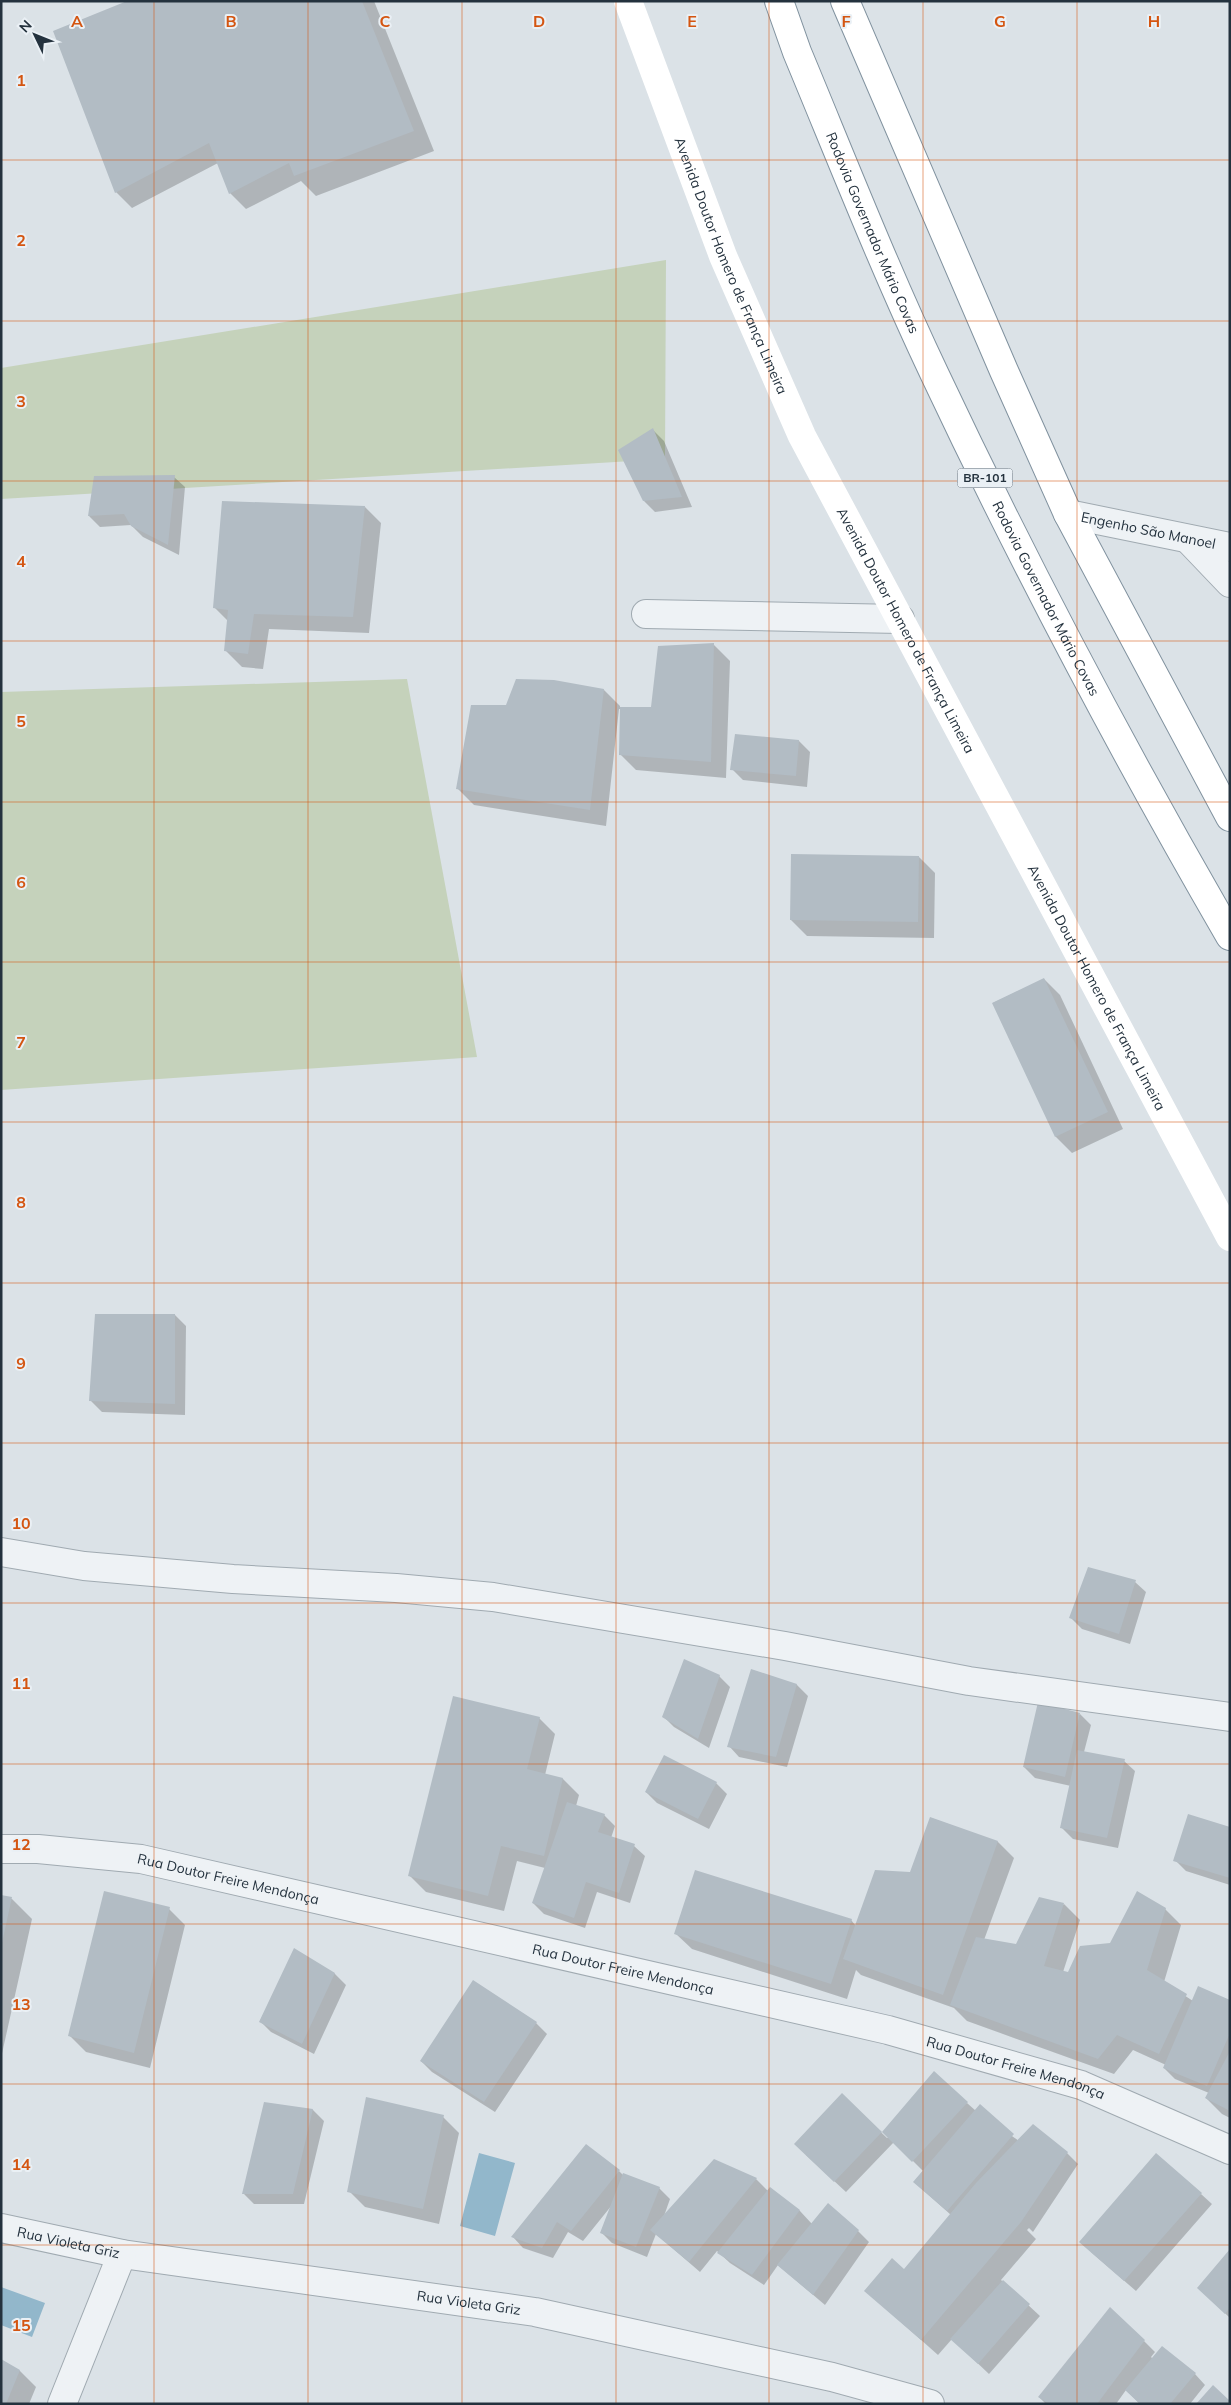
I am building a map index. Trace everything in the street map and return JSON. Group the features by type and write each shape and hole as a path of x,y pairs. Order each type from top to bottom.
{"main road":[{"name":"Avenida Doutor Homero de França Limeira","path":"628,1 723,256 798,428 1230,1237"},
{"name":"Rodovia Governador Mário Covas","path":"778,1 796,52 938,382 1017,545 1181,851 1230,936"},
{"path":"846,1 1000,362 1068,514 1230,817"}],"street":[{"name":"Engenho São Manoel","path":"1068,514 1230,547"},
{"path":"1188,539 1230,538"},
{"path":"1188,539 1230,583"},
{"path":"646,614 900,619"},
{"path":"1,1552 84,1566 233,1580 396,1588 493,1597 756,1641 969,1681 1230,1718"},
{"name":"Rua Doutor Freire Mendonça","path":"1,1849 38,1849 141,1859 888,2030 1080,2085 1230,2150"},
{"name":"Rua Violeta Griz","path":"1,2228 122,2254 535,2312 795,2368 930,2404"},
{"path":"62,2404 122,2254"}],"green space":[{"path":"666,260 665,459 1,499 1,368"},
{"path":"407,679 477,1057 1,1090 1,692"}],"water":[{"path":"479,2153 515,2163 495,2236 460,2226"},
{"path":"1,2287 45,2303 32,2337 1,2325"}],"building":[{"path":"127,1 362,1 414,131 294,176 289,163 229,194 209,143 115,193 53,31"},
{"path":"653,428 682,497 643,501 618,450"},
{"path":"175,475 168,545 131,526 124,514 88,516 94,476"},
{"path":"222,501 365,506 353,617 254,614 248,654 224,651 228,610 213,608"},
{"path":"714,643 711,762 619,755 620,707 651,707 658,646"},
{"path":"516,679 554,680 604,689 590,810 456,789 471,705 506,705"},
{"path":"735,734 799,740 796,776 730,770"},
{"path":"791,854 919,856 918,922 790,920"},
{"path":"1044,978 1108,1112 1055,1137 992,1003"},
{"path":"95,1314 175,1314 175,1404 89,1401"},
{"path":"1088,1567 1136,1580 1119,1634 1069,1618"},
{"path":"684,1659 720,1675 698,1739 662,1717"},
{"path":"751,1669 797,1684 776,1757 727,1747"},
{"path":"453,1696 540,1717 527,1769 563,1778 544,1856 501,1846 488,1896 408,1876"},
{"path":"1038,1702 1080,1713 1065,1777 1023,1767"},
{"path":"1077,1750 1125,1759 1107,1838 1060,1828"},
{"path":"664,1755 717,1782 698,1819 645,1792"},
{"path":"567,1802 605,1814 598,1832 635,1844 619,1893 586,1882 574,1918 532,1903"},
{"path":"1188,1814 1230,1827 1230,1878 1173,1861"},
{"path":"930,1817 998,1841 943,1995 843,1959 875,1870 910,1872"},
{"path":"695,1870 852,1919 831,1984 674,1934"},
{"path":"104,1891 170,1907 134,2053 68,2036"},
{"path":"1137,1891 1166,1908 1147,1970 1187,1994 1159,2054 1117,2035 1098,2059 950,2005 976,1937 1016,1944 1039,1897 1064,1903 1044,1966 1068,1972 1080,1946 1110,1943"},
{"path":"1,1895 12,1897 2,1943 1,1943"},
{"path":"294,1948 335,1973 302,2044 259,2022"},
{"path":"473,1980 537,2022 484,2102 420,2061"},
{"path":"1198,1986 1230,2000 1230,2033 1207,2086 1163,2068"},
{"path":"1230,2051 1230,2111 1205,2098"},
{"path":"934,2071 968,2102 912,2162 882,2132"},
{"path":"842,2093 882,2132 834,2182 794,2144"},
{"path":"366,2097 444,2115 423,2209 347,2192"},
{"path":"264,2102 313,2109 293,2194 242,2194"},
{"path":"980,2104 1014,2134 947,2211 913,2182"},
{"path":"1033,2124 1068,2152 1021,2222 921,2340 864,2291 892,2258 904,2269 976,2183"},
{"path":"586,2144 620,2170 571,2231 557,2222 542,2248 511,2237"},
{"path":"1156,2153 1202,2193 1124,2281 1079,2242"},
{"path":"714,2159 757,2178 689,2262 650,2230"},
{"path":"623,2173 660,2187 636,2247 600,2233"},
{"path":"770,2187 800,2210 752,2275 717,2253"},
{"path":"828,2203 859,2230 813,2295 777,2265"},
{"path":"1230,2249 1230,2307 1225,2314 1197,2288"},
{"path":"1003,2280 1030,2304 978,2364 950,2339"},
{"path":"1110,2307 1145,2340 1097,2404 1049,2404 1038,2397"},
{"path":"1162,2346 1196,2373 1170,2404 1140,2404 1125,2390"},
{"path":"1,2359 20,2370 6,2404 1,2404"},
{"path":"1213,2385 1230,2401 1230,2404 1196,2404"}]}
